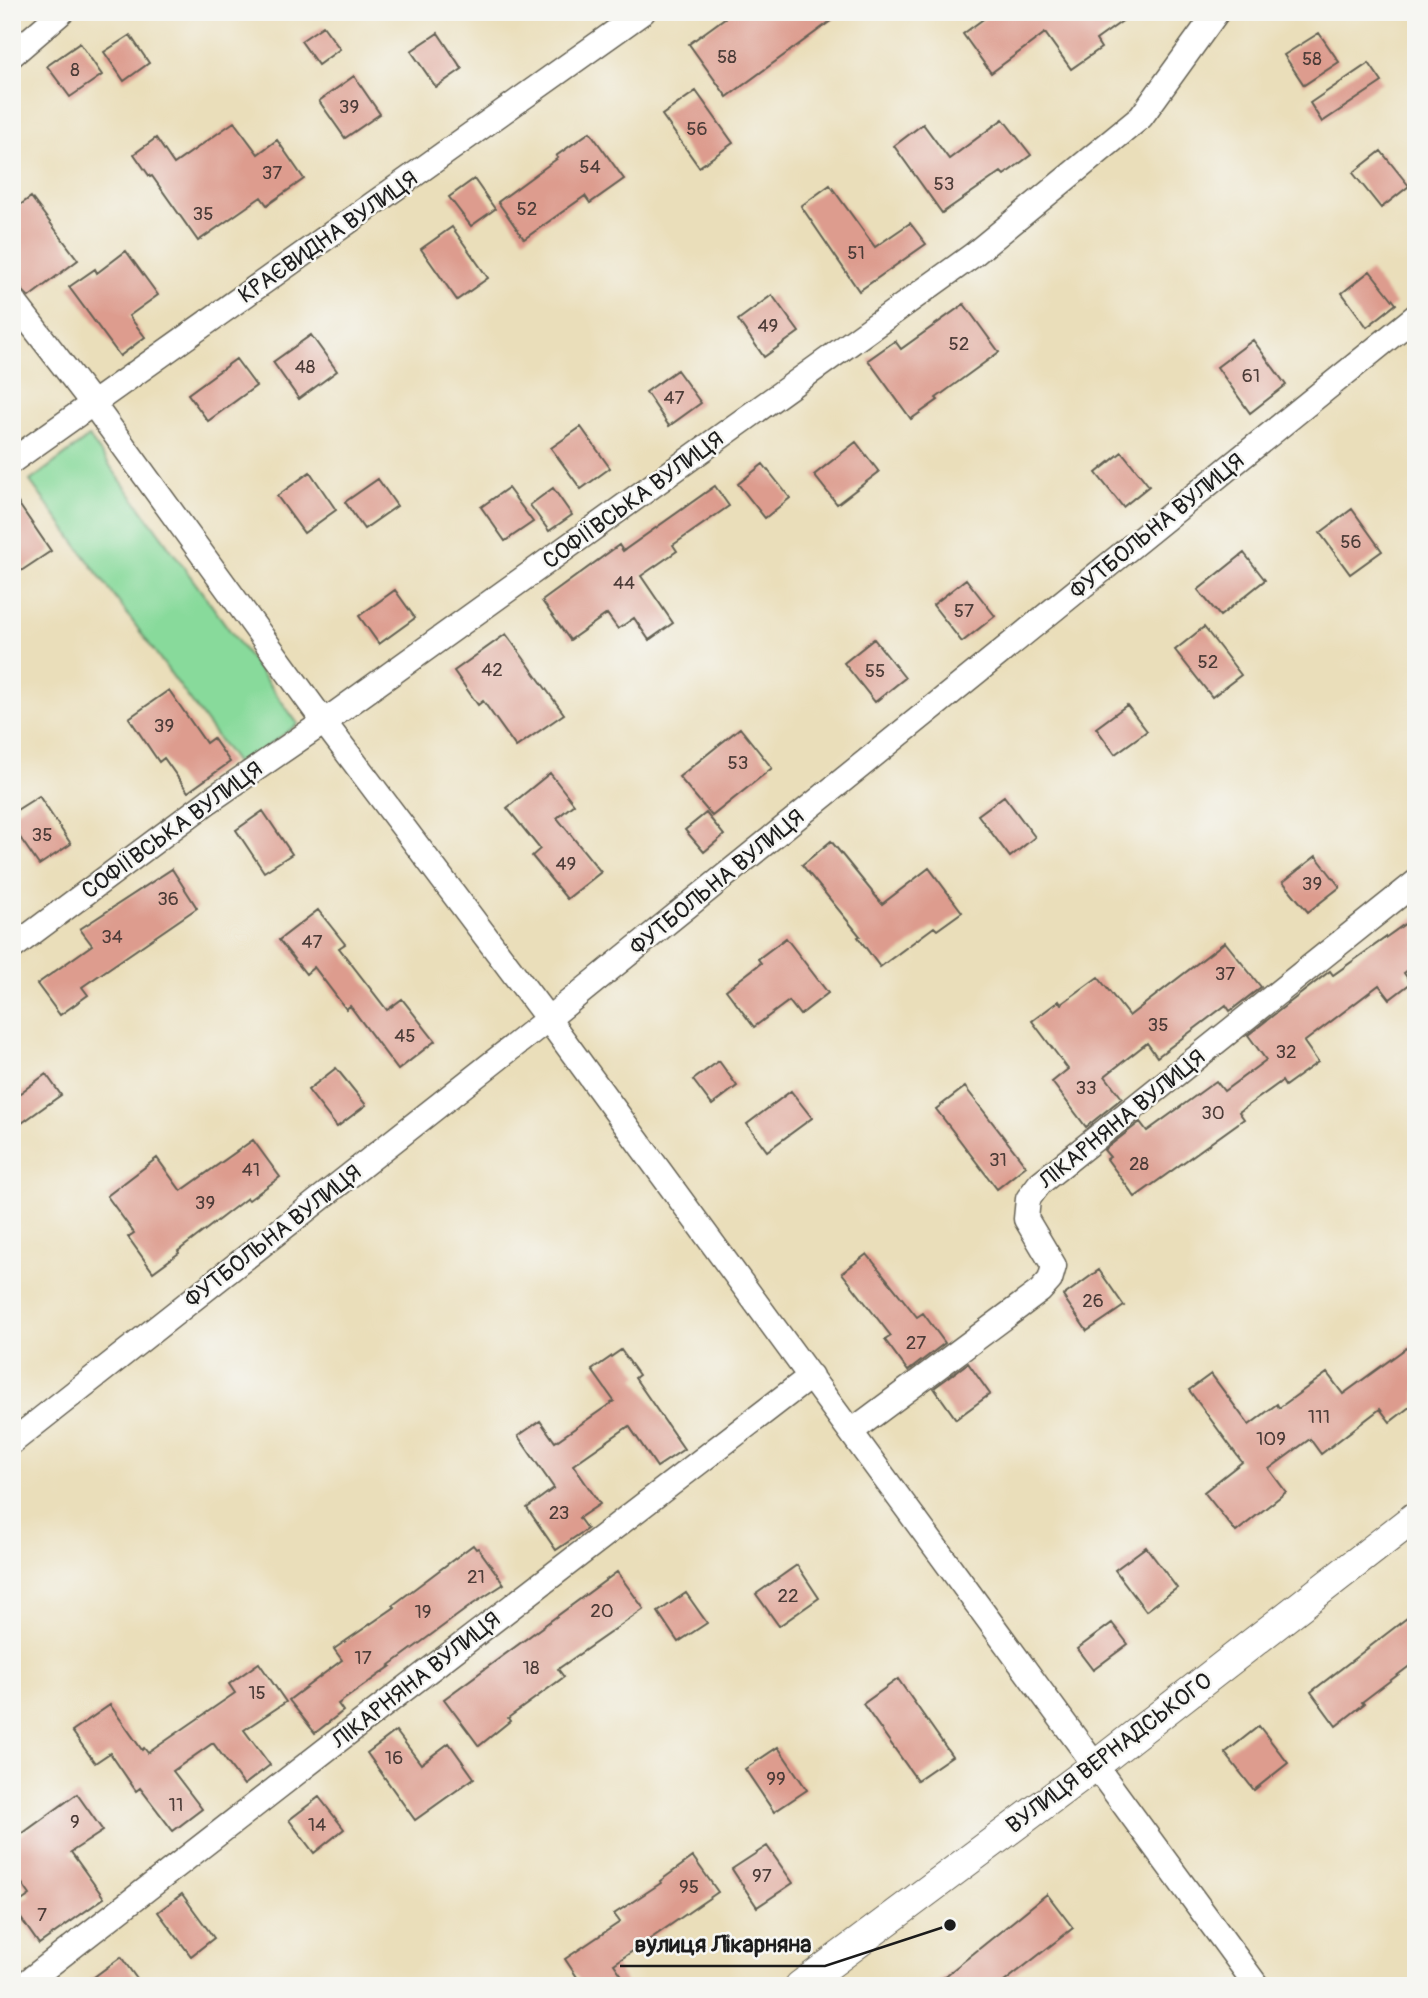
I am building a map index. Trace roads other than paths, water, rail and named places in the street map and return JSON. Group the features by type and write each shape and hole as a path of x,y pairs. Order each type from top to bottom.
{"street":[{"path":"12,55 62,12"},
{"name":"КРАЄВИДНА ВУЛИЦЯ","path":"12,461 643,12"},
{"name":"СОФІЇВСЬКА ВУЛИЦЯ","path":"12,948 209,801 324,722 973,255 1141,117 1217,12"},
{"path":"12,299 93,404 324,722 548,1019 1258,1986"},
{"name":"ФУТБОЛЬНА ВУЛИЦЯ","path":"12,1442 548,1019 1416,316"},
{"name":"ЛІКАРНЯНА ВУЛИЦЯ","path":"852,1432 1040,1291 1050,1280 1054,1266 1026,1219 1028,1199 1040,1183 1416,881"},
{"name":"ЛІКАРНЯНА ВУЛИЦЯ","path":"22,1986 811,1376"},
{"name":"ВУЛИЦЯ ВЕРНАДСЬКОГО","path":"800,1986 1096,1765 1416,1516"}],"place":[{"name":"вулиця Лікарняна","path":"950,1925"}]}
